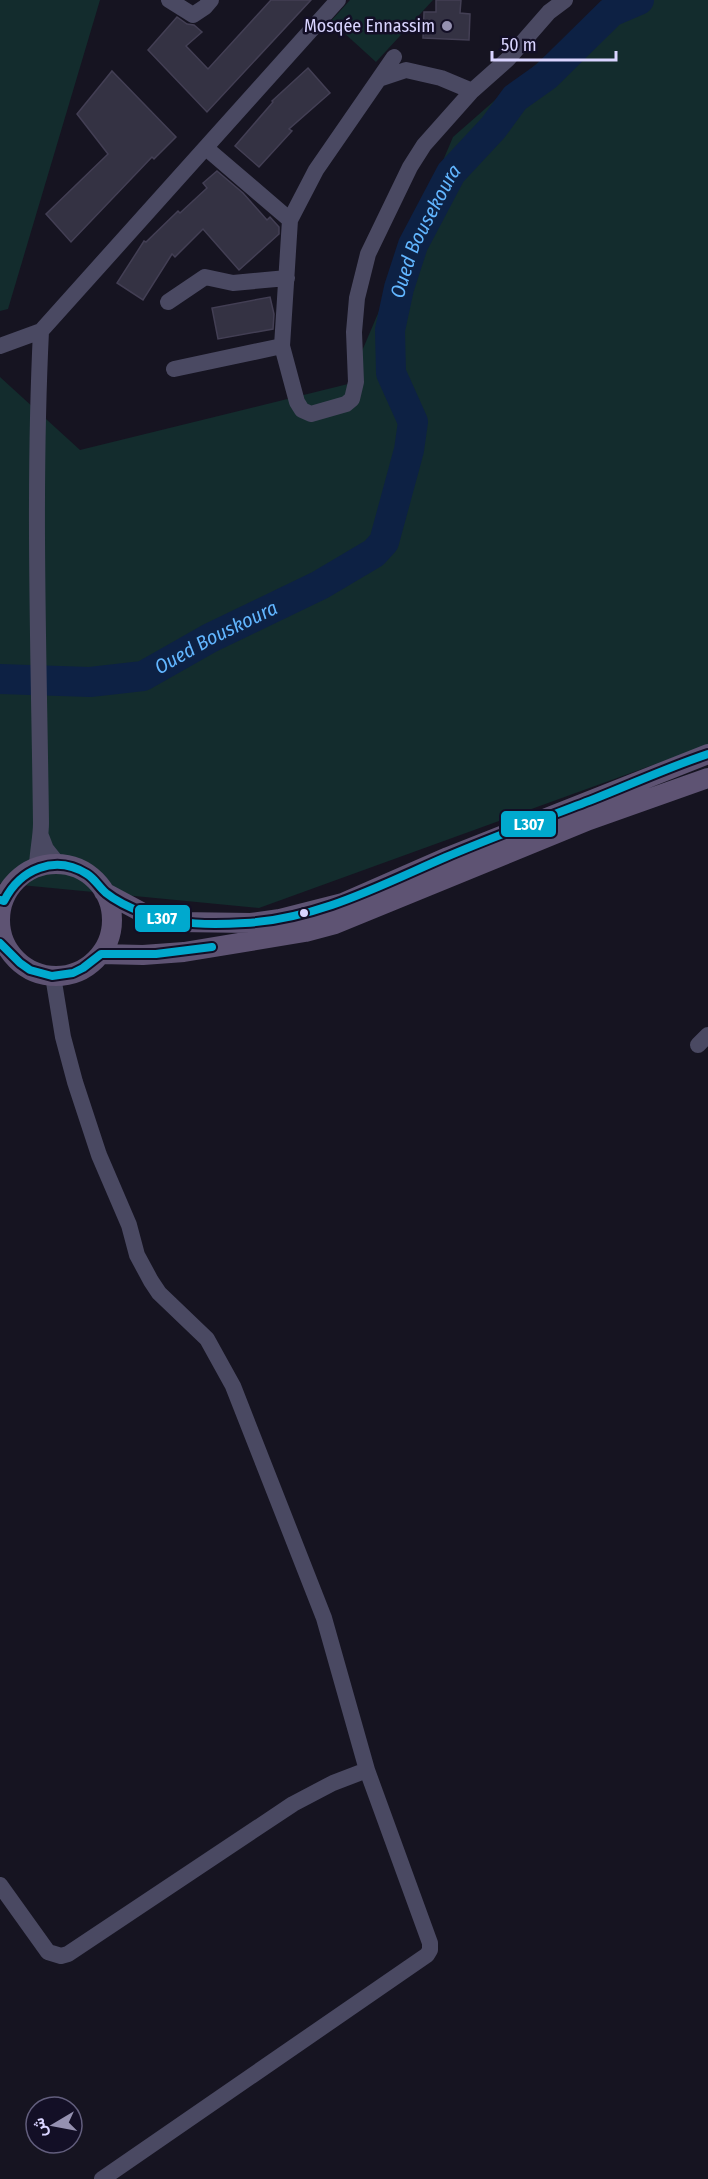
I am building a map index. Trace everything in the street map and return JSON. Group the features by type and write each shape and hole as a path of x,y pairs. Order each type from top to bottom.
{"main road":[{"path":"104,892 145,914 179,922 251,923 307,913 343,903 448,857 708,754"},
{"path":"101,954 143,955 184,952 305,932 334,924 589,820 708,778"},
{"path":"58,864 72,867 84,872 104,892 112,923 107,944 92,964 80,971 67,975 42,974 21,964 3,945 2,900 13,885 24,875 37,868 58,864"}],"street":[{"path":"169,0 193,15 205,8 212,0"},
{"path":"0,346 41,331 338,0"},
{"path":"394,57 316,170 290,220 282,346 297,402 302,410 312,414 346,404 352,399 356,382 354,333 357,298 368,254 410,167 424,145 472,91 508,59 534,32 549,12 565,0"},
{"path":"379,79 406,70 441,78 472,91"},
{"path":"206,148 290,220"},
{"path":"168,302 205,277 233,283 287,278"},
{"path":"37,868 41,836 37,635 41,331"},
{"path":"174,369 282,346"},
{"path":"41,836 46,849 58,864"},
{"path":"53,976 63,1037 80,1100 99,1155 129,1226 137,1255 159,1293 207,1339 233,1386 324,1618 367,1770 430,1943 427,1955 102,2179"},
{"path":"0,1886 48,1952 61,1956 68,1954 293,1804 333,1783 367,1770"}],"green space":[{"path":"0,0 100,0 8,309 0,311"},
{"path":"350,0 433,0 376,62 331,21"},
{"path":"609,0 708,0 708,745 259,908 0,883 0,377 80,450 348,384 453,137"}],"building":[{"path":"271,0 311,0 207,112 148,50 177,17 187,24 194,25 202,32 186,46 208,69"},
{"name":"Mosqée Ennassim","path":"436,0 461,0 460,13 470,14 469,40 423,38 424,12 436,12"},
{"path":"308,68 330,93 289,129 292,131 259,167 235,146 272,101"},
{"path":"112,71 176,137 154,159 152,157 71,242 46,214 108,154 77,114"},
{"path":"217,171 243,193 267,220 270,217 279,227 279,234 239,270 203,229 175,257 172,254 143,300 117,283 144,241 146,242 178,211 180,213 207,188 203,183"},
{"path":"270,297 274,314 273,329 218,339 212,308"}],"waterway":[{"name":"Oued Bousekoura","path":"0,679 90,682 143,676 210,638 320,585 374,553 384,542 409,450 413,422 391,373 390,330 399,288 413,245 451,173 493,128 515,98 546,76 611,12 639,0"}],"transit line":[{"name":"L307","path":"0,900 4,901 19,880 29,873 51,865 63,865 87,874 106,893 125,905 158,918 195,923 233,924 298,915 348,899 483,842 708,754"},
{"name":"L307","path":"0,943 30,970 52,976 73,973 101,954 156,954 212,947"}],"place":[{"name":"Mosqée Ennassim","path":"447,26"}],"water label":[{"name":"Oued Bouskoura","path":"216,637"}]}
